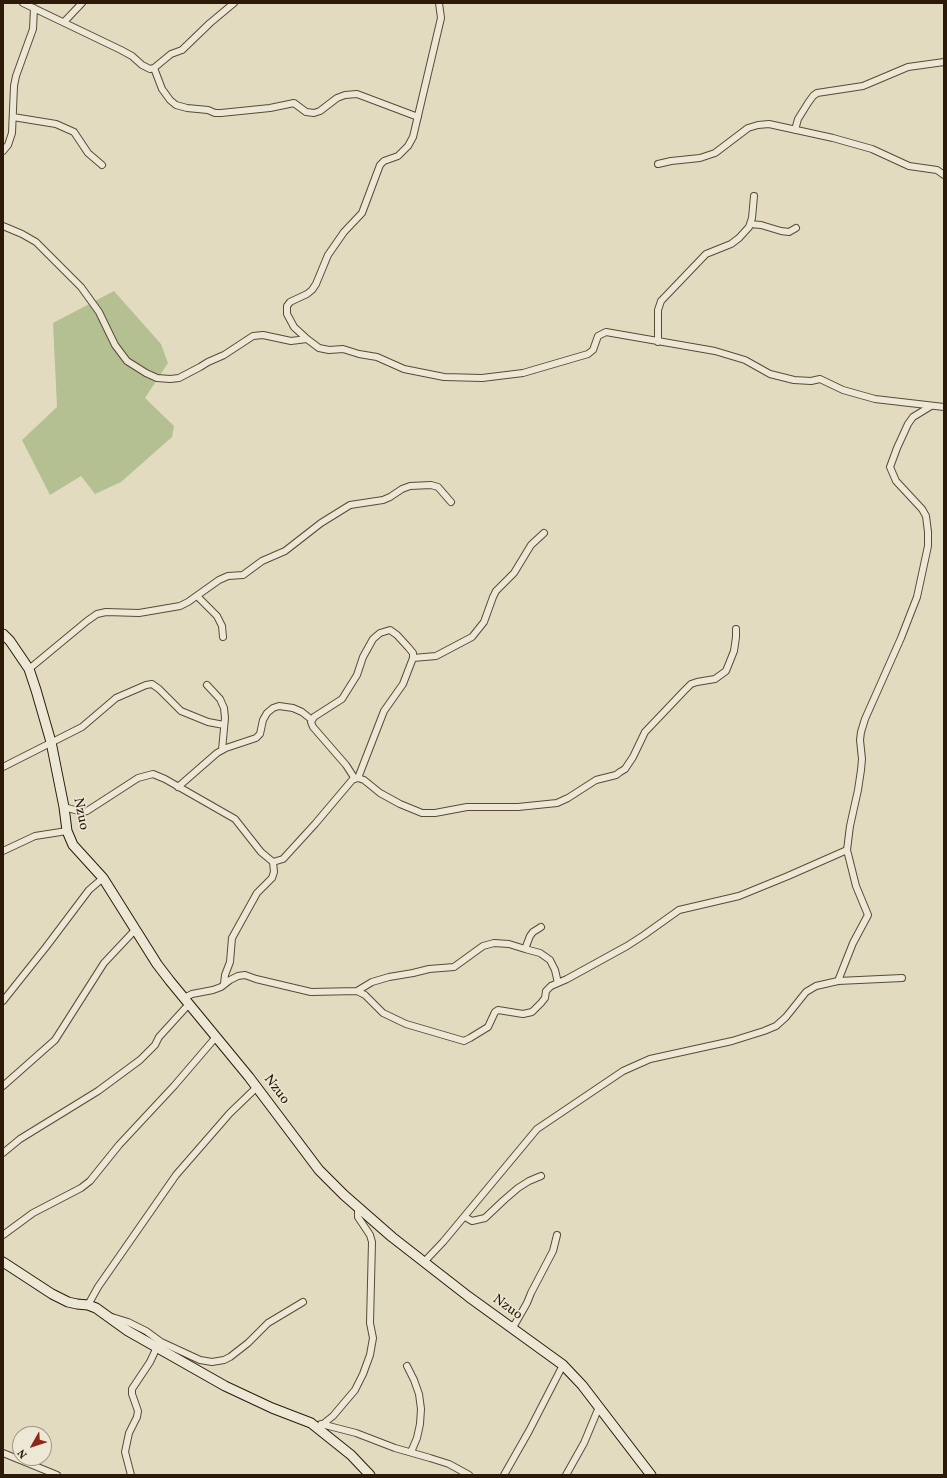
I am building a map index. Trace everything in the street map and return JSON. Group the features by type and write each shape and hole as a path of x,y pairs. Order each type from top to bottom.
{"street":[{"path":"23,3 121,50 150,69 154,68 171,54 182,50 210,23 234,3"},
{"path":"64,22 82,3"},
{"path":"440,3 441,18 413,137 408,146 398,156 380,165 362,213 344,232 328,254 316,284 312,290 290,302 287,306 287,314 294,327 307,339 319,348 329,350 343,349 359,354 377,357 404,369 444,377 482,378 523,373 588,354 593,350 598,336 606,332 715,351 745,360 770,374 794,380 811,381 820,379 859,396 944,407"},
{"path":"3,151 8,145 12,133 14,86 16,76 33,29 34,8"},
{"path":"795,130 798,119 812,96 863,86 908,67 944,62"},
{"path":"154,68 162,89 170,100 176,105 187,108 221,113 270,108 294,103 306,112 314,113 320,111 337,98 345,95 358,94 418,117"},
{"path":"13,116 56,124 74,132 88,153 102,165"},
{"path":"658,164 708,156 748,128 769,124 833,138 872,149 909,166 937,170 944,174"},
{"path":"658,342 658,310 661,301 665,295 684,278 706,254 730,244 739,238 749,227 752,218 754,196"},
{"path":"750,224 761,225 789,232 796,228"},
{"path":"3,226 36,242 81,287 99,312 115,345 127,361 157,378 179,378 224,355 253,336 263,335 291,341 307,339"},
{"path":"838,981 853,943 868,915 856,886 847,850 861,770 861,732 865,719 901,638 917,597 928,546 926,516 922,509 896,481 890,467 908,424 913,417 931,406"},
{"path":"29,669 97,614 106,612 139,613 180,606 219,580 228,576 243,575 262,561 285,551 321,523 350,505 383,500 390,497 396,491 410,486 431,485 438,487 451,502"},
{"path":"413,658 436,656 472,637 484,622 496,591 514,573 531,545 544,534"},
{"path":"197,596 217,616 222,626 223,637"},
{"path":"273,862 282,859 315,824 353,779 364,780 380,793 400,804 422,813 434,813 467,807 518,807 557,802 568,798 596,780 616,775 629,764 645,732 691,684 715,679 726,671 734,651 736,629"},
{"path":"392,631 413,653 413,658 403,684 384,711 356,779 311,724 314,717 342,699 357,675 362,657 373,640 380,633 392,631"},
{"name":"Nzuo","path":"3,634 10,641 29,669 36,690 51,742 64,807 67,831 73,845 103,878 157,964 257,1088 319,1170 358,1208 392,1237 469,1297 563,1365 599,1406 651,1475"},
{"path":"3,767 82,727 116,698 146,684 152,684 159,689 181,711 208,722 224,725"},
{"path":"207,685 220,699 224,708 222,750"},
{"path":"178,786 222,750 256,738 260,734 266,713 273,708 279,706 293,708 302,712 312,720"},
{"path":"64,807 82,812 87,811 138,778 153,774 178,786 235,819 262,852 273,862 274,872 272,878 258,893 232,938 230,962 225,975 224,984"},
{"path":"3,851 35,836 67,831"},
{"path":"3,1153 20,1139 98,1091 140,1060 155,1045 192,994 213,990 238,976 245,976 311,992 357,991 365,995 383,1013 401,1021 464,1041 488,1027 495,1012 498,1010 523,1014 532,1012 541,1004 549,988 627,946 679,910 739,896 847,850"},
{"path":"3,1001 46,948 89,890 103,878"},
{"path":"525,949 530,936 541,927"},
{"path":"3,1086 55,1040 104,963 135,930"},
{"path":"357,991 377,980 429,969 454,967 487,944 494,942 509,944 525,949 540,954 550,960 555,970 558,983"},
{"path":"424,1262 465,1217 537,1129 623,1071 650,1059 732,1041 776,1026 786,1017 806,992 816,986 838,981 902,978"},
{"path":"3,1235 33,1213 90,1182 122,1140 174,1086 216,1037"},
{"path":"88,1305 98,1287 176,1175 225,1119 257,1088"},
{"path":"465,1217 472,1221 485,1218 518,1188 541,1176"},
{"path":"323,1424 333,1416 356,1390 370,1355 373,1338 370,1323 372,1242 370,1234 358,1217 358,1208"},
{"path":"510,1327 515,1324 527,1303 553,1251 557,1235"},
{"path":"3,1262 52,1294 68,1302 88,1305 96,1308 128,1331 225,1386 272,1408 311,1423 323,1424 356,1433 395,1448 449,1464 469,1475"},
{"path":"110,1317 128,1322 161,1342 200,1360 212,1362 224,1360 230,1357 268,1323 303,1302"},
{"path":"131,1475 125,1452 129,1433 138,1411 132,1394 132,1389 150,1362 157,1347"},
{"path":"504,1475 529,1431 563,1365"},
{"path":"408,1366 417,1387 421,1408 417,1438 411,1452"},
{"path":"566,1475 584,1443 599,1406"},
{"path":"311,1423 351,1455 370,1475"},
{"path":"3,1453 57,1475"}],"green space":[{"path":"114,291 161,344 168,363 145,398 174,426 172,437 121,482 95,494 81,476 50,495 22,440 57,407 53,323"}]}
